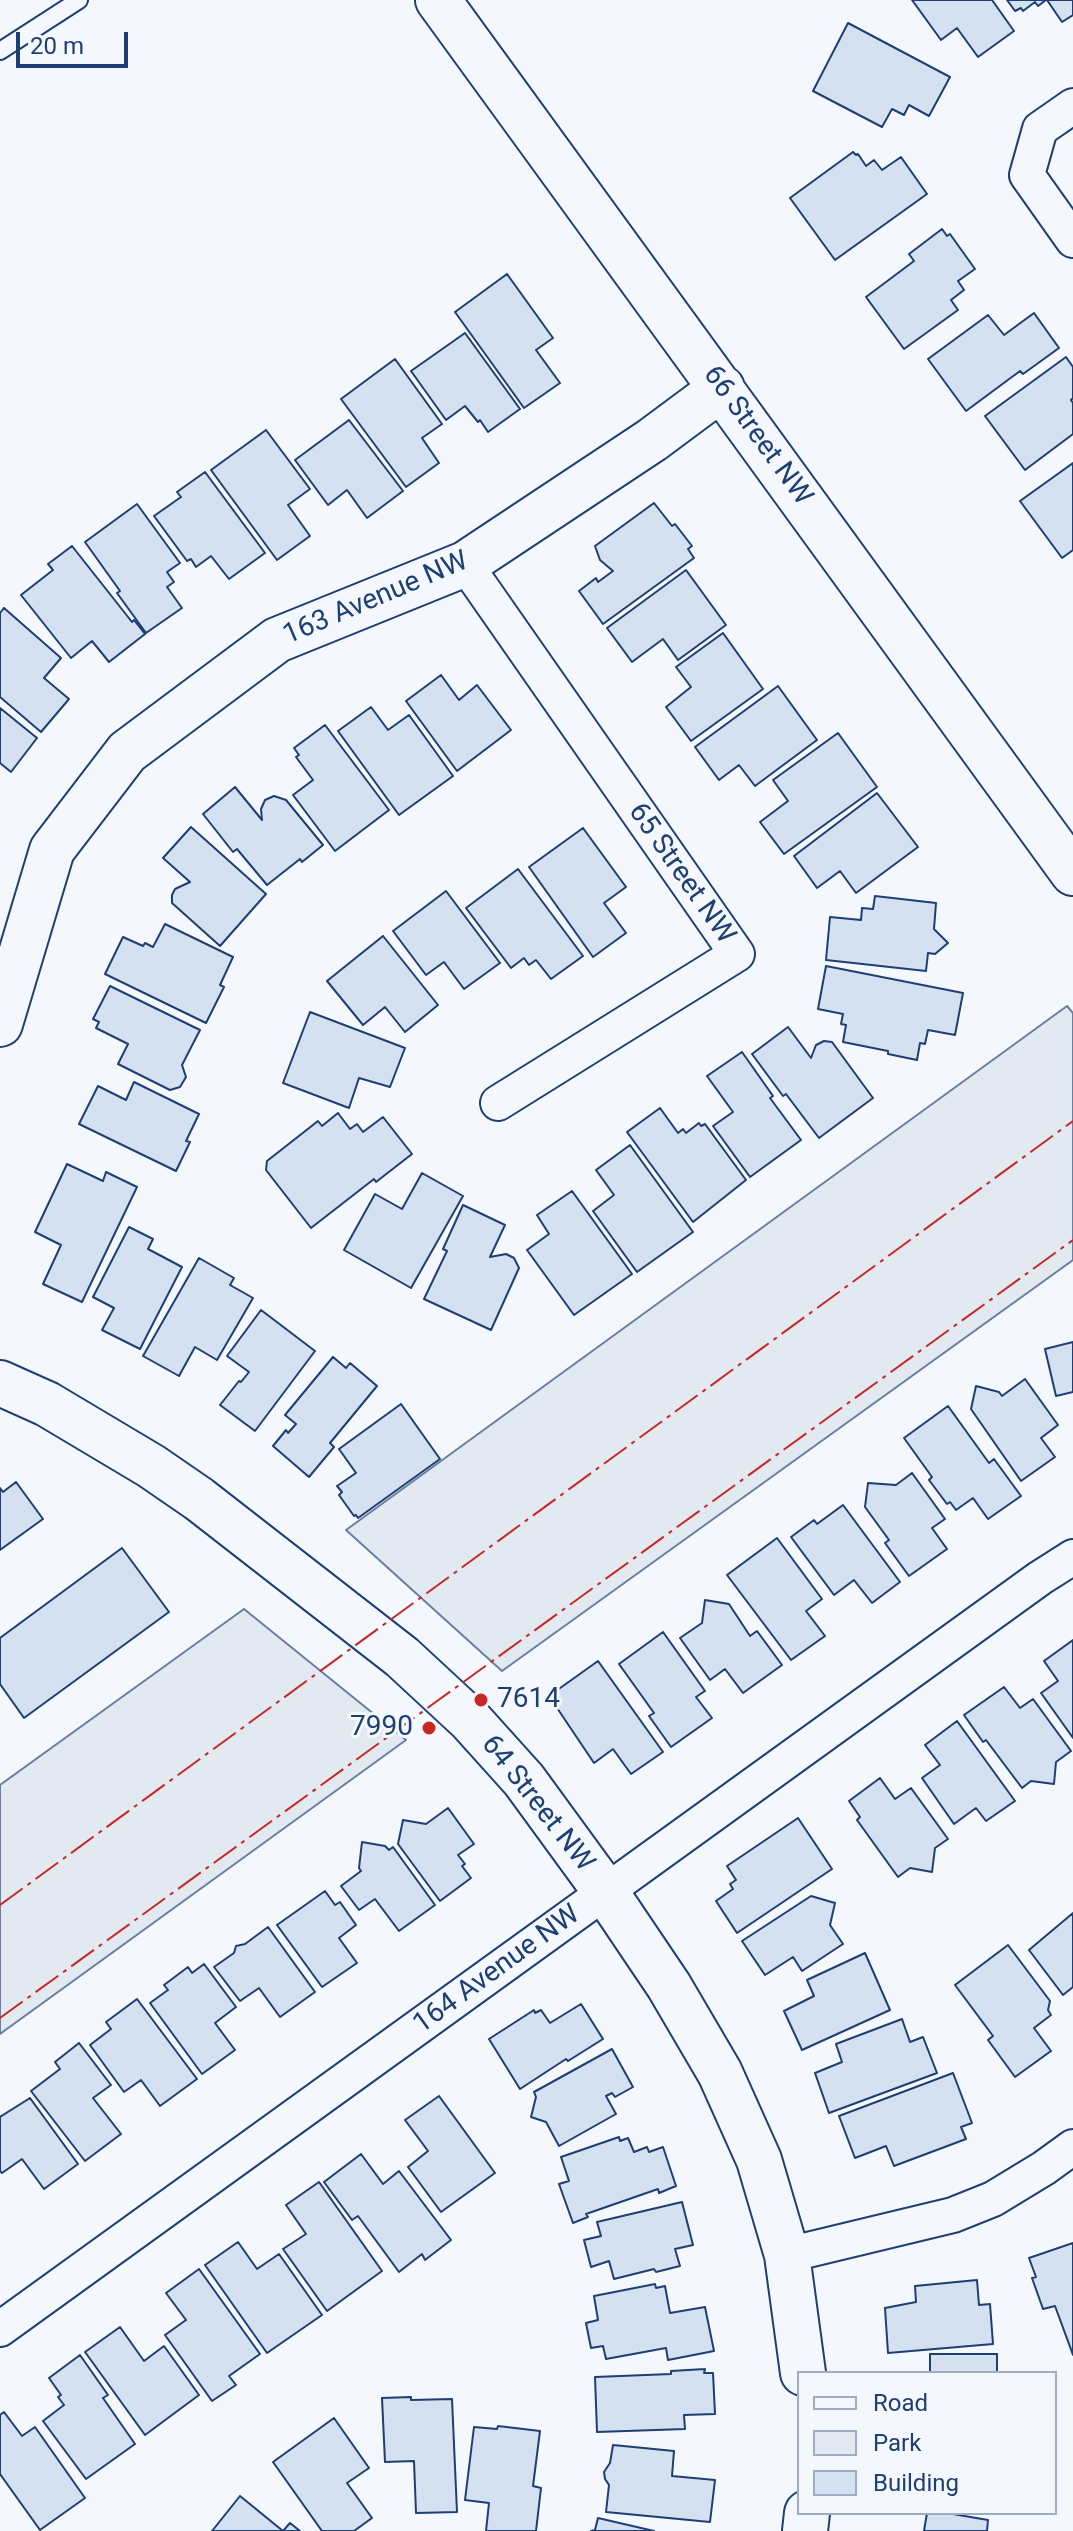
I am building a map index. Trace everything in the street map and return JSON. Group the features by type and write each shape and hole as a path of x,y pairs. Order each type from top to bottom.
{"street":[{"name":"66 Street NW","path":"438,0 1073,873"},
{"path":"1073,106 1040,129 1027,175 1073,240"},
{"name":"163 Avenue NW","path":"0,1024 52,850 127,752 277,640 465,564 630,455 722,388"},
{"name":"65 Street NW","path":"465,564 737,954 498,1103"},
{"name":"64 Street NW","path":"0,1383 47,1404 187,1490 402,1657 470,1720 524,1780 669,1986 720,2073 759,2160 787,2255 803,2371"},
{"name":"164 Avenue NW","path":"0,2329 1073,1557"},
{"path":"787,2255 953,2215 993,2199 1073,2147"}],"lane":[{"path":"0,51 79,0"}],"green space":[{"path":"1067,1006 1073,1013 1073,1260 502,1671 346,1530"},
{"path":"244,1609 406,1740 0,2034 0,1785"}],"building":[{"path":"912,0 992,0 1014,31 978,57 957,28 941,40"},
{"path":"1007,0 1046,0 1038,6 1035,2 1023,11 1021,8 1015,11"},
{"path":"1047,0 1073,0 1073,15 1062,22"},
{"path":"848,23 950,77 929,116 909,105 904,115 892,109 882,127 813,91"},
{"path":"853,152 866,166 874,160 882,170 901,157 927,194 835,260 790,198"},
{"path":"942,229 947,236 950,234 975,269 958,281 964,290 951,300 958,310 904,349 866,297 914,261 909,254"},
{"path":"507,274 553,338 536,350 560,383 524,408 455,312"},
{"path":"1034,313 1059,348 1023,374 1020,371 966,411 928,359 988,315 1004,335"},
{"path":"465,333 520,409 488,432 465,406 446,420 411,371"},
{"path":"1066,357 1073,367 1073,434 1025,470 985,416"},
{"path":"395,359 442,424 422,438 439,463 406,487 341,399"},
{"path":"349,420 403,491 367,518 347,490 328,505 295,460"},
{"path":"266,430 310,489 288,505 310,536 277,560 211,470"},
{"path":"1073,463 1073,550 1062,558 1020,501"},
{"path":"205,472 265,553 229,579 211,556 196,567 191,559 187,561 154,516 181,497 177,492"},
{"path":"654,503 692,546 688,549 694,558 603,624 579,591 596,578 598,582 613,571 600,560 595,546"},
{"path":"137,504 180,563 167,572 174,582 167,587 182,608 146,633 85,542"},
{"path":"72,546 145,634 109,662 92,641 71,658 21,595 53,570 48,564"},
{"path":"686,570 726,625 678,660 663,639 632,662 607,628"},
{"path":"4,608 61,658 44,678 69,699 41,732 0,697 0,613"},
{"path":"723,633 763,689 691,741 666,707 691,687 676,667"},
{"path":"441,675 459,700 477,685 511,730 457,771 406,701"},
{"path":"778,686 817,740 755,786 739,765 719,780 695,747"},
{"path":"371,707 388,730 409,715 453,776 399,815 338,731"},
{"path":"0,708 37,738 11,772 0,763"},
{"path":"325,725 389,810 335,851 293,795 313,780 296,757 299,755 294,748"},
{"path":"838,733 877,787 784,854 760,822 788,801 773,780"},
{"path":"235,787 262,820 261,809 265,800 274,796 286,800 323,845 267,885 237,849 233,852 203,814"},
{"path":"877,793 918,847 856,893 840,871 817,888 794,856"},
{"path":"191,827 266,894 220,946 172,903 175,889 190,882 163,858"},
{"path":"583,828 626,887 604,903 626,933 593,957 529,867"},
{"path":"518,869 583,956 551,979 536,960 529,965 524,958 511,968 466,908"},
{"path":"446,891 500,963 464,989 444,962 426,975 393,931"},
{"path":"875,896 936,903 934,929 948,943 935,954 928,953 926,971 826,960 830,917 861,920 862,908 873,909"},
{"path":"165,924 233,957 220,985 224,987 206,1023 105,974 123,937 153,947"},
{"path":"383,936 438,1005 405,1032 385,1007 363,1025 327,981"},
{"path":"826,966 963,993 955,1035 928,1030 925,1044 920,1043 917,1060 843,1042 846,1025 841,1024 843,1014 818,1009"},
{"path":"110,986 200,1030 182,1065 186,1077 180,1087 170,1090 118,1064 128,1044 96,1028 99,1022 93,1019"},
{"path":"310,1012 405,1048 390,1087 359,1078 349,1108 283,1083"},
{"path":"788,1027 811,1058 816,1045 824,1041 832,1042 873,1098 819,1138 752,1054"},
{"path":"742,1052 801,1140 750,1177 713,1126 733,1112 707,1076"},
{"path":"134,1082 199,1114 176,1171 79,1124 98,1086 126,1100"},
{"path":"660,1108 678,1133 683,1129 686,1133 699,1123 701,1126 705,1124 746,1180 693,1222 627,1132"},
{"path":"338,1113 350,1129 357,1124 363,1132 383,1117 412,1154 311,1228 266,1170 267,1161 318,1121 322,1126"},
{"path":"630,1145 693,1232 637,1272 593,1211 614,1195 596,1170"},
{"path":"67,1164 103,1181 106,1172 137,1187 82,1302 43,1284 61,1245 35,1232"},
{"path":"422,1173 463,1196 411,1288 344,1250 375,1194 402,1209"},
{"path":"572,1191 632,1274 574,1315 527,1250 549,1234 537,1215"},
{"path":"463,1205 505,1225 490,1257 506,1254 514,1258 519,1268 491,1330 424,1299 447,1251 443,1249"},
{"path":"129,1227 153,1239 148,1249 182,1267 140,1349 102,1330 114,1308 93,1297"},
{"path":"199,1258 234,1278 230,1285 253,1298 217,1360 195,1347 179,1376 143,1356"},
{"path":"261,1310 315,1351 255,1431 220,1405 249,1372 227,1356"},
{"path":"1073,1342 1073,1392 1056,1396 1045,1349"},
{"path":"333,1357 346,1368 350,1363 377,1386 330,1443 334,1447 309,1477 273,1446 286,1430 288,1433 296,1424 285,1415"},
{"path":"1025,1379 1058,1425 1041,1438 1055,1457 1021,1481 971,1409 976,1386 999,1392 1002,1396"},
{"path":"401,1404 440,1459 358,1518 339,1495 342,1492 337,1486 356,1473 339,1449"},
{"path":"948,1406 989,1463 994,1459 1021,1496 988,1519 973,1498 956,1510 950,1502 947,1504 904,1438"},
{"path":"912,1473 945,1519 932,1528 947,1549 909,1576 885,1543 889,1540 865,1507 868,1483 896,1485"},
{"path":"16,1482 43,1519 0,1550 0,1488 3,1492"},
{"path":"843,1505 900,1582 872,1603 854,1580 834,1595 791,1537 814,1520 817,1524"},
{"path":"777,1538 822,1599 806,1611 825,1636 791,1660 727,1575"},
{"path":"122,1548 169,1612 24,1718 0,1684 0,1638"},
{"path":"705,1600 729,1604 750,1636 757,1631 782,1665 743,1693 725,1669 710,1680 680,1638 702,1623"},
{"path":"663,1632 705,1691 696,1697 712,1718 671,1747 649,1716 654,1713 619,1664"},
{"path":"1073,1640 1073,1738 1041,1693 1058,1681 1044,1661"},
{"path":"598,1661 663,1752 631,1774 613,1749 594,1763 549,1696"},
{"path":"1004,1687 1020,1708 1033,1699 1071,1751 1056,1762 1054,1784 1031,1781 1022,1788 964,1715"},
{"path":"957,1721 1015,1801 986,1821 976,1808 954,1824 922,1778 940,1765 925,1745"},
{"path":"880,1778 895,1799 911,1788 948,1839 935,1848 932,1872 910,1868 898,1877 857,1820 860,1817 849,1801"},
{"path":"448,1808 474,1844 458,1855 471,1878 440,1901 398,1844 403,1820 426,1824"},
{"path":"798,1818 832,1869 737,1933 716,1901 733,1889 730,1884 736,1880 727,1866"},
{"path":"362,1842 385,1846 389,1850 393,1847 435,1905 399,1931 375,1899 359,1910 341,1886 361,1871"},
{"path":"325,1891 335,1905 340,1902 356,1925 339,1938 357,1963 322,1987 277,1925"},
{"path":"811,1896 835,1903 830,1925 843,1944 802,1971 793,1957 765,1975 742,1941"},
{"path":"1073,1913 1073,1987 1063,1995 1029,1950"},
{"path":"268,1927 315,1992 280,2017 259,1988 240,2001 214,1967 234,1953 236,1946 245,1944"},
{"path":"1008,1945 1050,2001 1048,2010 1051,2015 1034,2028 1051,2051 1015,2077 988,2040 993,2036 955,1985"},
{"path":"865,1953 890,2010 802,2050 784,2011 814,1996 807,1980"},
{"path":"204,1964 236,2007 215,2023 235,2050 202,2074 150,2003 168,1990 164,1985 188,1967 192,1973"},
{"path":"137,1999 197,2079 160,2106 141,2080 124,2092 90,2045 111,2029 106,2022"},
{"path":"581,2004 603,2039 520,2089 489,2039 534,2010 535,2013 541,2010 550,2023"},
{"path":"902,2019 910,2042 923,2037 937,2073 829,2113 815,2073 842,2062 836,2044"},
{"path":"79,2043 111,2085 93,2098 121,2134 85,2161 31,2091 60,2069 55,2062"},
{"path":"612,2049 633,2087 615,2097 612,2093 606,2096 616,2114 559,2146 546,2122 531,2117 536,2097 534,2092"},
{"path":"953,2073 972,2123 961,2127 966,2139 894,2166 886,2146 855,2158 839,2116"},
{"path":"439,2096 495,2173 441,2212 408,2167 428,2151 405,2120"},
{"path":"30,2098 78,2164 44,2189 22,2159 2,2173 0,2171 0,2117"},
{"path":"619,2137 620,2141 628,2138 634,2152 647,2147 649,2152 663,2147 676,2186 659,2193 658,2189 586,2214 588,2217 573,2223 559,2184 569,2181 561,2157"},
{"path":"361,2154 383,2184 399,2171 451,2240 425,2260 422,2254 399,2272 358,2216 352,2220 324,2182"},
{"path":"319,2182 382,2271 327,2311 283,2249 306,2234 286,2205"},
{"path":"682,2202 693,2245 675,2249 680,2266 614,2279 609,2261 591,2267 584,2240 601,2236 597,2222"},
{"path":"238,2242 257,2269 279,2254 322,2315 267,2353 205,2265"},
{"path":"1073,2243 1073,2355 1055,2306 1043,2309 1032,2278 1036,2277 1029,2258"},
{"path":"199,2269 260,2354 229,2376 236,2385 212,2401 165,2335 186,2320 166,2293"},
{"path":"977,2280 979,2305 990,2304 993,2344 888,2353 885,2308 916,2302 915,2286"},
{"path":"655,2284 656,2288 665,2286 670,2313 705,2307 714,2351 668,2360 666,2348 606,2359 603,2346 591,2348 586,2323 598,2320 594,2296"},
{"path":"120,2327 144,2361 164,2346 199,2395 145,2435 85,2352"},
{"path":"930,2354 997,2354 997,2371 930,2371"},
{"path":"80,2355 108,2395 103,2398 135,2444 86,2479 43,2421 64,2405 49,2378"},
{"path":"705,2369 704,2373 713,2373 715,2414 684,2415 685,2429 597,2432 595,2377 671,2374 671,2371"},
{"path":"411,2397 411,2400 452,2399 457,2512 416,2513 414,2461 385,2462 382,2398"},
{"path":"4,2412 22,2436 35,2427 85,2498 40,2530 0,2474 0,2415"},
{"path":"334,2418 369,2468 347,2483 372,2518 354,2531 322,2531 273,2462"},
{"path":"498,2426 540,2431 533,2486 541,2488 536,2531 486,2531 489,2503 465,2500 474,2427 497,2429"},
{"path":"613,2445 674,2451 672,2476 715,2480 710,2522 606,2512 609,2485 604,2472 610,2463"},
{"path":"240,2496 283,2531 212,2531"},
{"path":"927,2515 959,2515 988,2520 987,2531 924,2531"},
{"path":"598,2518 654,2531 591,2531 595,2530"},
{"path":"290,2523 300,2531 283,2531"}],"power":[{"path":"0,1905 1073,1121"},
{"path":"0,2018 1073,1240"}],"place":[{"name":"7614","path":"481,1700"},
{"name":"7990","path":"429,1728"}]}
